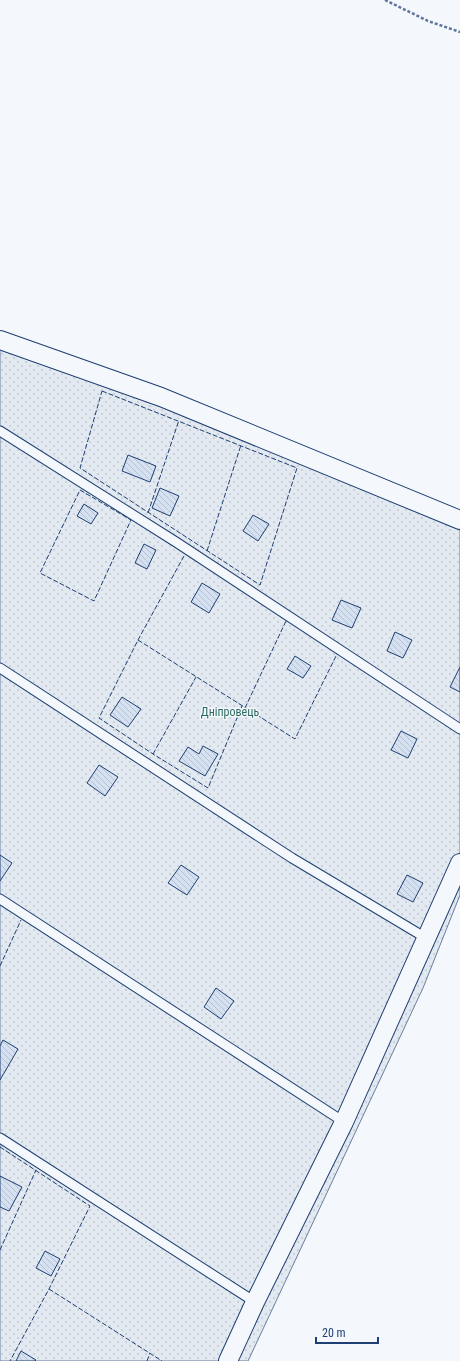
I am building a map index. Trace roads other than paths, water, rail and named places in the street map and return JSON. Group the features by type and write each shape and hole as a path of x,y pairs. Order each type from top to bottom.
{"street":[{"path":"0,340 161,397 460,520"},
{"path":"228,1361 255,1302 344,1122 460,863"}],"lane":[{"path":"0,431 176,542 460,729"},
{"path":"0,668 292,858 426,938"},
{"path":"0,900 344,1122"},
{"path":"0,1138 255,1302"}],"park label":[{"name":"Дніпровець","path":"230,712"}]}
